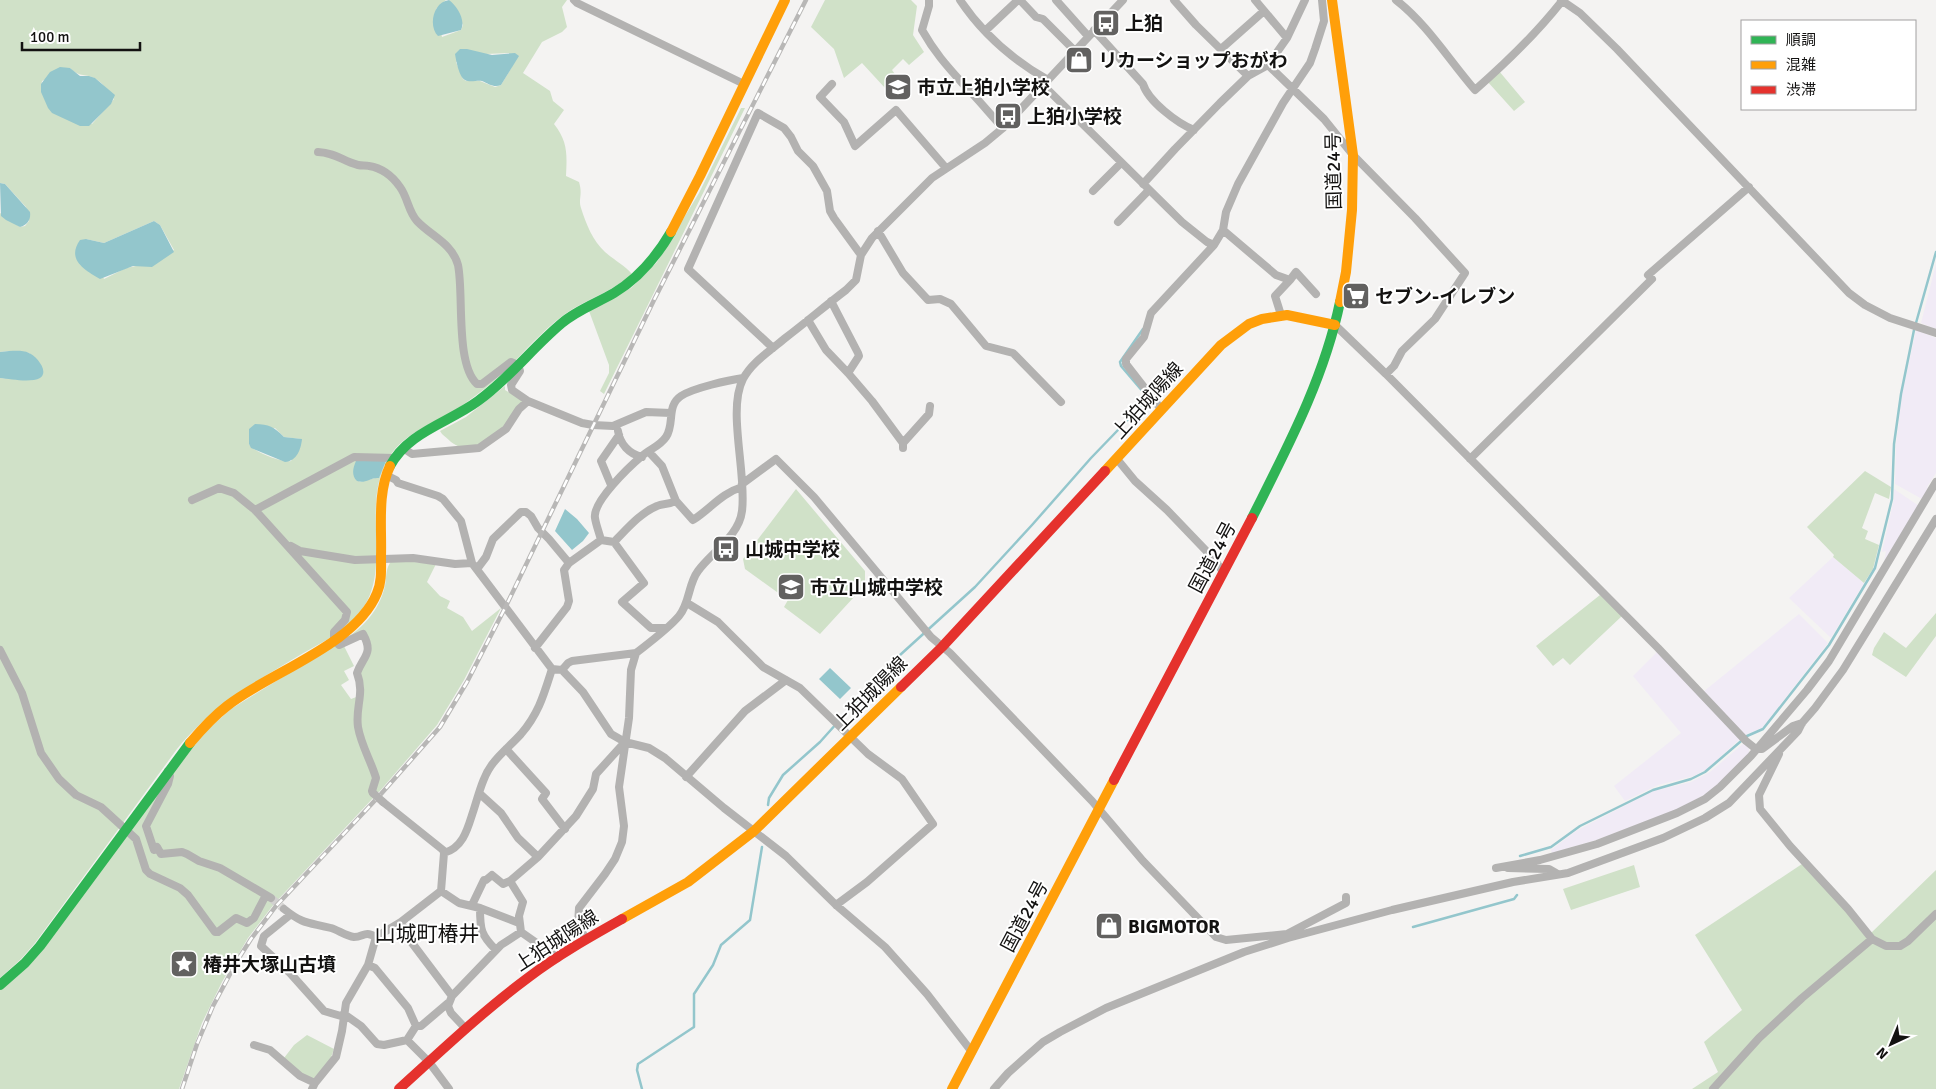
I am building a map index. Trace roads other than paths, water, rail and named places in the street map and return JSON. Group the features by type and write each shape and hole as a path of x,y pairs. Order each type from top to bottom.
{"main road":[{"path":"0,985 16,972 36,950 197,734 228,705 334,640 359,622 370,607 380,585 382,496 386,476 395,458 403,448 418,436 455,417 473,405 500,384 563,322 585,307 628,284 648,266 676,222 694,188 785,0"},
{"name":"国道24号","path":"952,1089 1290,444 1314,390 1335,325 1346,272 1352,210 1353,155 1332,0"},
{"name":"上狛城陽線","path":"399,1089 529,978 586,940 688,882 754,831 942,647 1161,409 1238,329 1257,319 1281,315 1300,316 1335,325"}],"street":[{"path":"574,0 744,84"},
{"path":"928,0 929,6 922,30 930,44 946,67 964,84 1003,128"},
{"path":"960,0 970,16 1016,60 1046,82 1121,164 1182,222 1201,238 1214,245"},
{"path":"985,31 1019,0 1075,51"},
{"path":"1056,0 1144,84 1146,93 1154,102 1194,130"},
{"path":"586,940 578,925 578,908 610,867 622,842 624,826 619,787 624,742 629,718 630,670 636,654 680,615 697,572 738,525 742,510 742,486 737,411 743,378 773,348 856,280 861,255 878,231 922,186 985,143 1003,128 1123,0"},
{"path":"1174,0 1248,76"},
{"path":"1255,0 1287,38"},
{"path":"1118,222 1194,130 1248,76 1268,65 1287,38 1305,0"},
{"path":"1161,409 1126,364 1126,359 1144,336 1151,313 1214,245 1223,230 1226,212 1238,184 1292,88 1310,63 1324,21 1322,0"},
{"path":"1396,0 1405,7 1427,32 1475,90 1509,60 1546,21 1561,0 1580,13 1617,49 1849,293 1865,305 1890,318 1936,333"},
{"path":"1221,49 1264,11"},
{"path":"1268,65 1324,119 1353,155 1415,218 1465,273 1435,319 1402,352 1394,366 1386,374"},
{"path":"832,84 820,97 844,122 855,146 896,110 946,168"},
{"path":"773,348 688,269 758,113 784,128 791,137 798,151 812,166 827,191 830,211 834,218 861,255"},
{"path":"318,152 330,153 358,165 377,168 385,173 401,188 406,197 408,208 418,222 454,253 460,275 460,327 468,368 475,382 484,384 511,362 518,365 520,371 511,385 512,390 528,401 582,423 613,426 646,412 671,412"},
{"path":"1093,191 1121,164"},
{"path":"1470,459 1652,279 1648,275 1749,187"},
{"path":"1223,230 1276,275 1290,280"},
{"path":"878,231 903,273 928,300 940,299 950,304 986,346 1013,353 1061,402"},
{"path":"1281,315 1275,296 1296,272 1316,294"},
{"path":"831,302 858,353 848,373"},
{"path":"808,320 826,350 848,373 903,446 929,414 930,406"},
{"path":"1335,325 1658,648 1744,739 1756,749 1762,749 1793,726 1802,723"},
{"path":"601,540 595,518 595,510 611,486 645,454 666,438 674,404 682,395 743,378"},
{"path":"403,448 412,454 479,448 506,429 519,409 528,401"},
{"path":"617,424 618,435 628,450 645,454 662,466 676,500 693,520 722,497 742,486 776,459 814,497 927,632 1075,782 1143,861 1216,938 1226,940 1288,936 1346,903 1346,897"},
{"path":"611,486 601,461 618,435"},
{"path":"255,510 348,459 378,456 395,458"},
{"path":"1117,459 1135,481 1214,559 1223,572"},
{"path":"386,476 402,485 444,499 461,521 472,562 535,648 552,669 562,670 583,692 611,734 624,742 649,748 657,752 786,856 836,906 885,947 927,994 972,1052"},
{"path":"1556,873 1549,869 1496,868 1540,860 1597,844 1677,813 1705,799 1720,787 1807,690 1828,661 1936,482"},
{"path":"192,500 219,488 234,493 255,510 348,612 345,620 334,632 334,640 339,644 364,634 369,645 367,656 357,673 361,689 358,715 360,733 376,778 372,791 444,853"},
{"path":"614,542 635,520 658,505 669,505 676,500"},
{"path":"478,569 486,557 493,539 522,512 526,512 531,516 538,528 569,563"},
{"path":"994,1089 1008,1073 1043,1042 1106,1008 1244,952 1288,936 1392,910 1556,873 1568,873 1663,838 1705,818 1735,798 1798,731 1842,670 1936,519"},
{"path":"535,648 567,607 564,570 569,563 601,540 614,542 644,583 622,602 651,628 666,628"},
{"path":"284,542 300,551 342,559 413,558 455,564 472,562"},
{"path":"686,603 718,622 763,666 800,688 874,760 902,780 933,824 867,882 836,906"},
{"path":"0,650 22,693 41,753 68,788 76,795 101,808 136,838 146,870 150,874 180,888 188,895 215,932 218,932 236,918 247,923 250,922 268,897 220,868 199,862 187,854 182,852 161,854 157,847 154,850 146,826 168,784 170,776 168,771"},
{"path":"562,670 572,661 636,654"},
{"path":"444,853 458,844 466,834 493,763 520,735 537,711 542,703 552,669"},
{"path":"686,777 745,711 786,680"},
{"path":"496,950 484,938 476,907 484,880 492,874 503,884 538,857 576,816 593,789 596,774 624,742"},
{"path":"1782,747 1759,795 1760,809 1872,939 1886,946 1900,946 1908,941 1936,914"},
{"path":"506,749 546,793 542,799 565,828"},
{"path":"480,793 501,812 518,838 538,857"},
{"path":"254,1045 270,1050 313,1086 336,1057 349,996 368,965 376,937 401,922 441,891 444,853"},
{"path":"510,880 523,902 519,916 520,928"},
{"path":"441,891 459,903 476,907 520,928 558,958"},
{"path":"376,937 364,933 354,937 331,928 312,925 299,920 287,912 264,936 261,946 290,973 324,1011 341,1016 344,1014 361,1026 377,1044 384,1045 407,1040 416,1026"},
{"path":"401,922 409,939 450,999"},
{"path":"416,1026 422,1026 520,928"},
{"path":"1713,1089 1759,1038 1802,998 1872,939"},
{"path":"368,965 374,968 396,991 408,1008 416,1026"},
{"path":"450,999 448,1006 451,1013 466,1030"},
{"path":"407,1040 430,1062 449,1089"}],"water":[{"path":"449,0 462,18 461,30 438,36 433,26 434,15 439,5"},
{"path":"460,49 492,55 515,53 519,56 501,85 494,86 482,81 465,80 461,76 455,54"},
{"path":"60,67 70,68 80,76 95,78 115,95 111,104 89,126 80,126 52,113 48,108 41,92 41,84 50,72"},
{"path":"0,183 5,184 30,212 30,217 25,225 20,227 1,216"},
{"path":"154,221 160,225 174,252 152,267 133,266 100,279 83,268 76,259 76,247 80,240 86,239 104,243"},
{"path":"24,351 32,354 38,360 43,375 40,378 31,380 0,378 0,352"},
{"path":"255,424 271,427 284,437 302,439 301,447 295,457 285,462 251,448 249,444 249,429"},
{"path":"356,461 386,461 379,478 360,482 355,479 353,474"},
{"path":"565,509 589,533 572,550 555,531"},
{"path":"830,668 851,688 840,699 819,679"}],"waterway":[{"path":"1520,856 1551,847 1580,826 1653,790 1691,779 1705,772 1747,736 1763,729 1829,645 1875,568 1892,499 1894,444 1901,394 1914,330 1936,252"},
{"path":"768,805 769,798 783,775 820,742 889,665 975,587 1091,458 1144,403 1144,393 1121,366 1120,362 1143,329"},
{"path":"642,1089 637,1070 638,1064 694,1027 694,994 713,965 721,945 750,920 762,847"},
{"path":"1413,927 1514,899 1517,895"}],"tunnel":[{"path":"271,898 284,909"}],"railway":[{"path":"182,1089 197,1044 213,1006 251,939 276,906 381,794 440,727 467,682 505,608 654,300 806,0"}],"place":[{"name":"上狛","path":"1106,23"},
{"name":"リカーショップおがわ","path":"1079,60"},
{"name":"市立上狛小学校","path":"898,87"},
{"name":"上狛小学校","path":"1008,116"},
{"name":"セブン-イレブン","path":"1356,296"},
{"name":"山城中学校","path":"726,549"},
{"name":"市立山城中学校","path":"791,587"},
{"name":"BIGMOTOR","path":"1109,926"},
{"name":"椿井大塚山古墳","path":"184,964"}],"district":[{"name":"山城町椿井","path":"427,934"}]}
